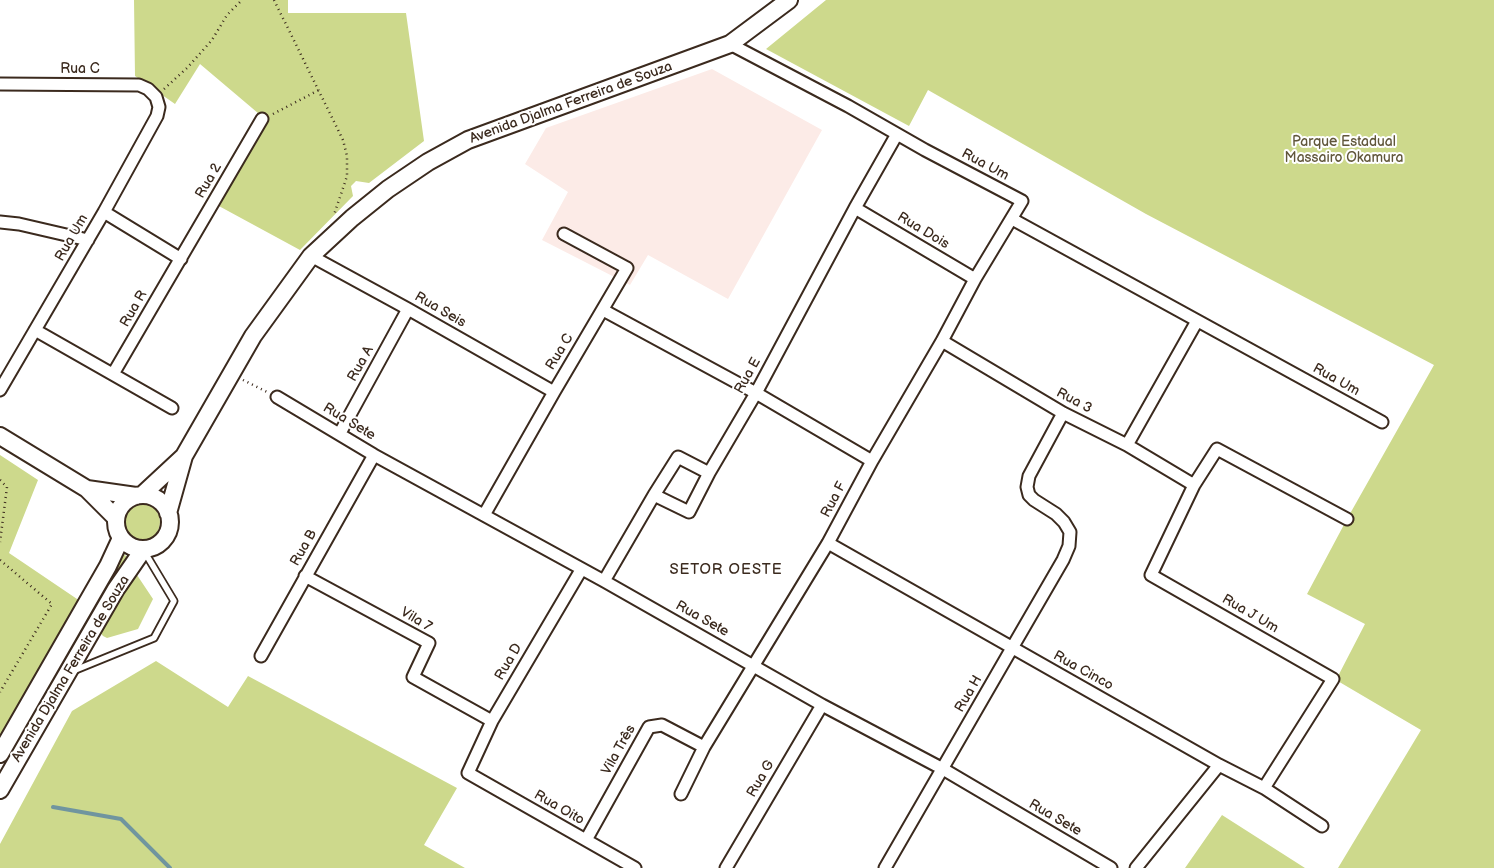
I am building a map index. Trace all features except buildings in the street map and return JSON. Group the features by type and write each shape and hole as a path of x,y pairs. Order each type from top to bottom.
{"main road":[{"name":"Avenida Djalma Ferreira de Souza","path":"0,790 116,589 143,550 157,545 167,535 170,520 168,513 184,456 253,336 311,256 352,218 388,189 428,162 468,140 730,44 789,0"},
{"path":"0,436 87,490 116,518 117,532 121,538 127,544 143,550"},
{"name":"Avenida Djalma Ferreira de Souza","path":"116,518 123,504 139,495 184,456"},
{"path":"87,490 151,496 159,500 165,506 168,513"},
{"name":"Avenida Djalma Ferreira de Souza","path":"0,754 108,566 121,538"},
{"path":"10,737 24,746"}],"street":[{"name":"Rua Um","path":"730,44 1022,201 1012,219 1382,422"},
{"name":"Rua C","path":"0,84 139,85 148,89 156,97"},
{"name":"Rua Um","path":"0,390 88,240 157,116 156,97"},
{"name":"Rua 2","path":"181,259 262,119"},
{"name":"Rua E","path":"654,494 690,512 709,474 756,393 855,208 897,134"},
{"name":"Rua Dois","path":"855,208 975,279"},
{"path":"104,212 181,259"},
{"name":"Rua F","path":"681,794 704,747 828,543 975,279 1012,219"},
{"path":"0,222 19,224 88,240"},
{"name":"Rua C","path":"484,515 627,268 564,234"},
{"name":"Rua Seis","path":"311,256 554,392"},
{"name":"Rua R","path":"113,374 181,259"},
{"name":"Rua A","path":"340,433 408,309"},
{"path":"603,310 756,393 872,462"},
{"path":"1127,445 1197,321"},
{"path":"35,330 172,408"},
{"name":"Rua 3","path":"942,341 1063,413 1127,445 1194,485"},
{"name":"Rua Sete","path":"277,397 374,455 604,581 822,705 943,769 1111,868"},
{"name":"Rua H","path":"885,868 1063,560 1069,546 1070,532 1060,518 1029,495 1027,486 1029,476 1063,413"},
{"path":"1194,485 1216,449 1347,519"},
{"name":"Rua B","path":"261,656 374,455"},
{"path":"604,581 654,494 678,457 709,474"},
{"name":"Rua J Um","path":"1194,485 1151,575 1333,679 1264,788"},
{"name":"Rua Cinco","path":"828,543 1219,765 1264,788 1322,826"},
{"name":"Rua D","path":"468,773 492,721 581,570"},
{"name":"Vila 7","path":"306,576 429,643 414,677 492,721"},
{"name":"Rua G","path":"726,868 822,705"},
{"name":"Vila Três","path":"586,840 649,726 662,725 704,747"},
{"path":"1136,868 1219,765"},
{"name":"Rua Oito","path":"468,773 635,868"}],"lane":[{"path":"66,674 154,638 174,600 143,550"}],"path":[{"path":"156,97 188,67 212,40 227,15 242,0"},
{"path":"274,0 343,140 347,156 346,176 333,218"},
{"path":"262,119 319,90"},
{"path":"230,374 277,397"},
{"path":"0,480 7,487 0,542"},
{"path":"0,560 52,604 0,692"}],"shaded area":[{"path":"712,69 822,130 728,299 648,255 630,285 542,240 568,192 525,164 546,128"}],"green space":[{"path":"134,0 288,0 288,13 406,13 424,141 369,183 356,181 351,186 353,196 300,250 217,205 265,119 200,64 175,104 135,76"},
{"name":"Parque Estadual Massairo Okamura","path":"826,0 1494,0 1494,868 1338,868 1421,730 1336,680 1365,624 1307,594 1434,365 1146,214 928,90 909,126 766,49"},
{"path":"0,455 38,480 9,553 80,601 0,737"},
{"path":"141,503 155,508 160,522 155,536 141,541 127,536 122,522 127,508"},
{"path":"124,554 127,557 122,566 25,731 22,731 120,556"},
{"path":"135,572 153,599 138,629 107,638 100,632"},
{"path":"156,661 228,707 248,676 457,788 424,845 465,868 0,868 0,844 72,711"},
{"path":"1222,815 1305,868 1185,868"}],"waterway":[{"path":"53,807 121,819 170,868"}],"district":[{"name":"SETOR OESTE","path":"726,570"}]}
